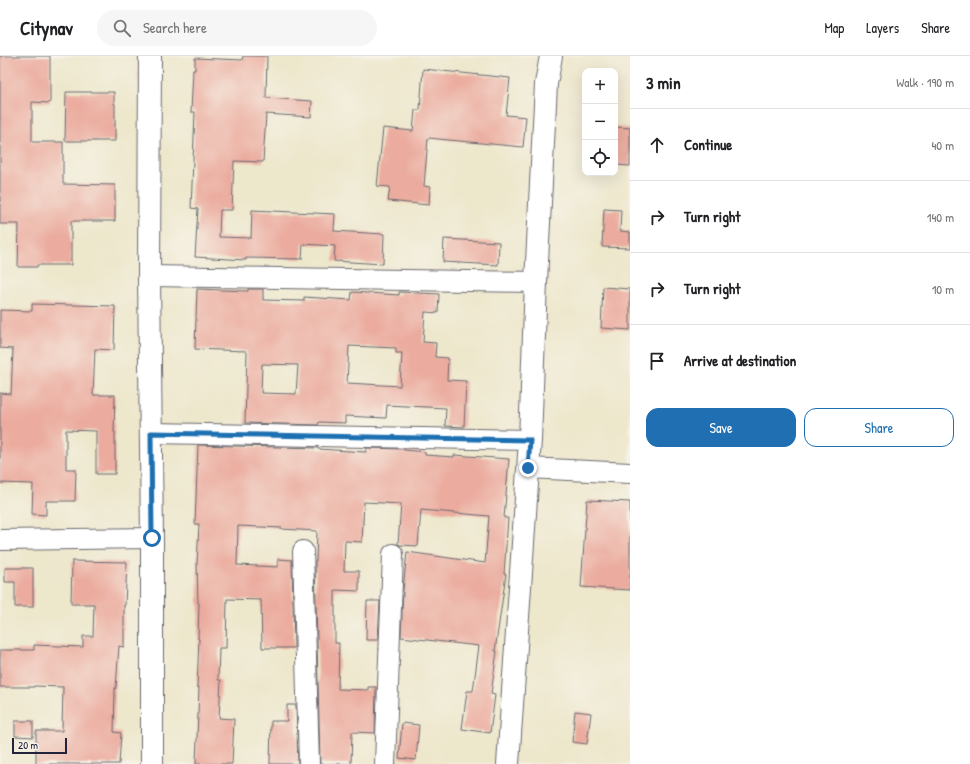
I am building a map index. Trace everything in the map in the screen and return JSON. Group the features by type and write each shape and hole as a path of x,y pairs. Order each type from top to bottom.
{"main road":[{"path":"150,56 149,276 152,538 152,764"},
{"path":"508,764 530,440 546,84 551,56"}],"street":[{"path":"149,276 536,282"},
{"path":"151,433 530,440"},
{"path":"528,468 630,473"},
{"path":"0,540 152,538"},
{"path":"303,552 309,764"},
{"path":"385,764 393,554"}],"building":[{"path":"0,56 50,56 50,103 32,102 32,142 63,142 63,184 115,185 115,221 71,221 71,265 37,265 37,267 18,267 19,224 0,224"},
{"path":"243,56 267,56 266,98 312,101 311,117 266,114 263,162 234,161 232,210 220,210 219,237 251,238 252,210 335,214 334,231 384,234 383,264 334,261 335,246 303,244 302,259 246,258 246,260 195,257 198,209 191,208 195,112 191,112 195,58 242,60"},
{"path":"423,69 510,78 506,115 526,117 523,147 428,138 424,186 430,187 429,205 388,201 390,187 377,186 383,128 413,131 415,110 420,110"},
{"path":"66,92 114,92 115,141 65,141"},
{"path":"618,127 630,128 630,166 618,165"},
{"path":"604,209 621,210 620,231 630,232 630,248 602,247"},
{"path":"444,239 499,242 498,265 443,262"},
{"path":"603,287 630,289 630,330 601,328"},
{"path":"197,289 248,291 248,289 263,289 263,300 304,301 304,297 351,300 352,292 399,295 399,292 439,294 438,313 425,312 423,342 436,343 435,357 448,358 447,380 466,381 464,427 445,426 446,408 387,405 386,418 345,416 345,423 319,422 318,425 245,423 247,352 195,349","holes":["349,346 396,348 396,353 402,353 400,386 347,383","262,364 298,365 296,394 261,393"]},
{"path":"32,304 115,306 114,350 95,349 93,395 115,395 115,474 96,474 96,431 66,430 66,469 76,469 75,501 46,501 46,515 32,514 33,484 0,483 0,393 11,394 13,349 0,348 0,310 32,311"},
{"path":"198,445 318,448 366,452 366,448 404,449 425,452 425,455 454,457 454,455 509,459 504,518 508,518 504,574 506,574 495,651 497,651 491,694 495,695 490,733 462,729 467,691 473,691 479,646 401,637 403,590 407,552 485,563 489,516 421,510 418,546 400,545 398,544 401,504 364,502 362,542 345,541 344,571 359,571 359,591 335,590 335,643 339,643 338,689 368,690 368,687 376,687 375,733 352,732 351,764 320,764 315,561 317,531 238,526 237,565 278,567 278,559 292,560 294,648 262,648 261,600 227,599 226,648 219,648 218,680 221,680 219,718 234,719 232,764 196,764 199,687 197,687 199,603 197,563 199,524 195,524"},
{"path":"587,500 630,502 630,590 581,587"},
{"path":"72,561 127,562 124,605 124,647 119,646 115,688 114,732 121,733 119,764 36,764 36,731 62,731 63,687 0,687 0,650 34,650 34,645 83,647 83,636 93,636 94,604 71,604"},
{"path":"5,568 33,568 33,607 15,607 15,582 5,582"},
{"path":"367,601 380,601 378,640 366,640"},
{"path":"287,705 296,705 298,764 270,764 271,721 287,721"},
{"path":"575,711 591,713 587,744 572,742"},
{"path":"15,721 33,721 33,737 15,736"},
{"path":"402,723 419,725 416,760 399,758"}],"route":[{"path":"152,538 151,433 530,440 528,468"}]}
